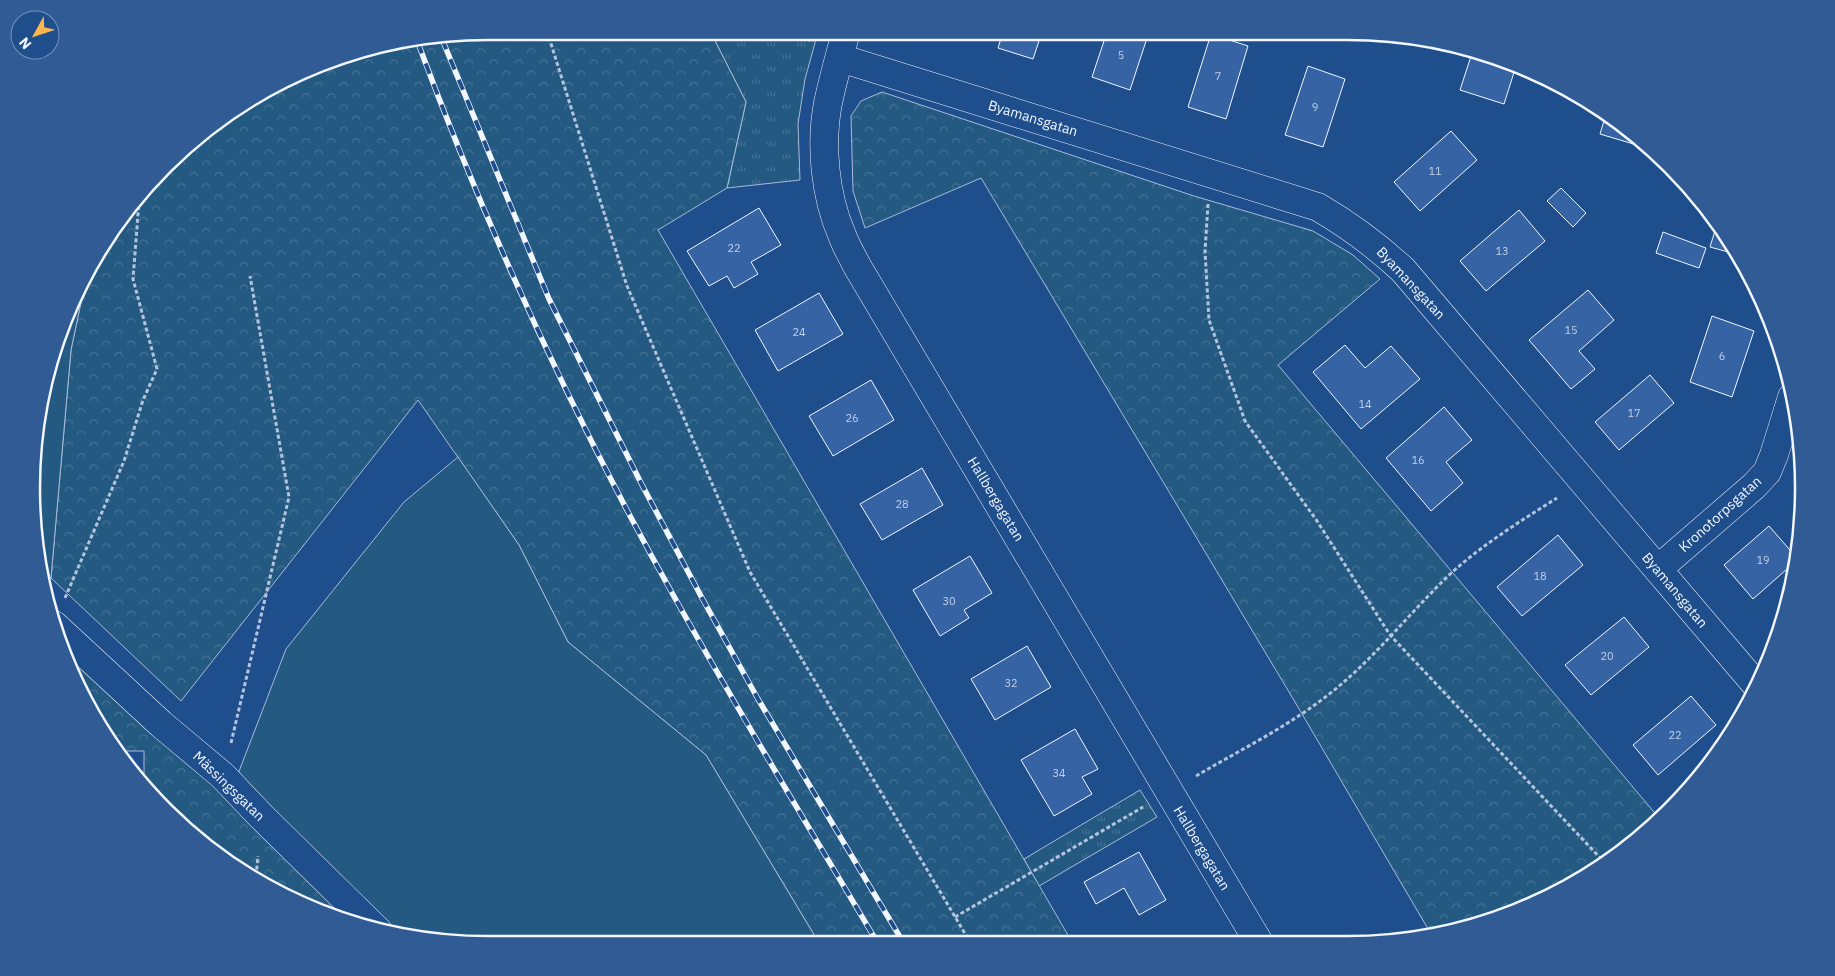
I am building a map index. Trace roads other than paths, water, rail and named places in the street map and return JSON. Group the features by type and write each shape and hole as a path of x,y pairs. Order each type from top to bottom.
{"street":[{"name":"Hallbergagatan","path":"844,40 828,104 824,139 830,198 841,234 862,275 1255,936"},
{"name":"Byamansgatan","path":"840,58 1318,207 1348,224 1379,247 1403,270 1752,680"},
{"name":"Kronotorpsgatan","path":"1658,570 1754,486 1766,472 1774,455 1788,411"},
{"name":"Mässingsgatan","path":"59,616 161,724 223,776 366,919"}],"railway":[{"path":"443,43 549,299 641,483 758,699 899,936"},
{"path":"419,46 445,114 504,256 569,396 604,465 676,600 750,729 873,936"}]}
